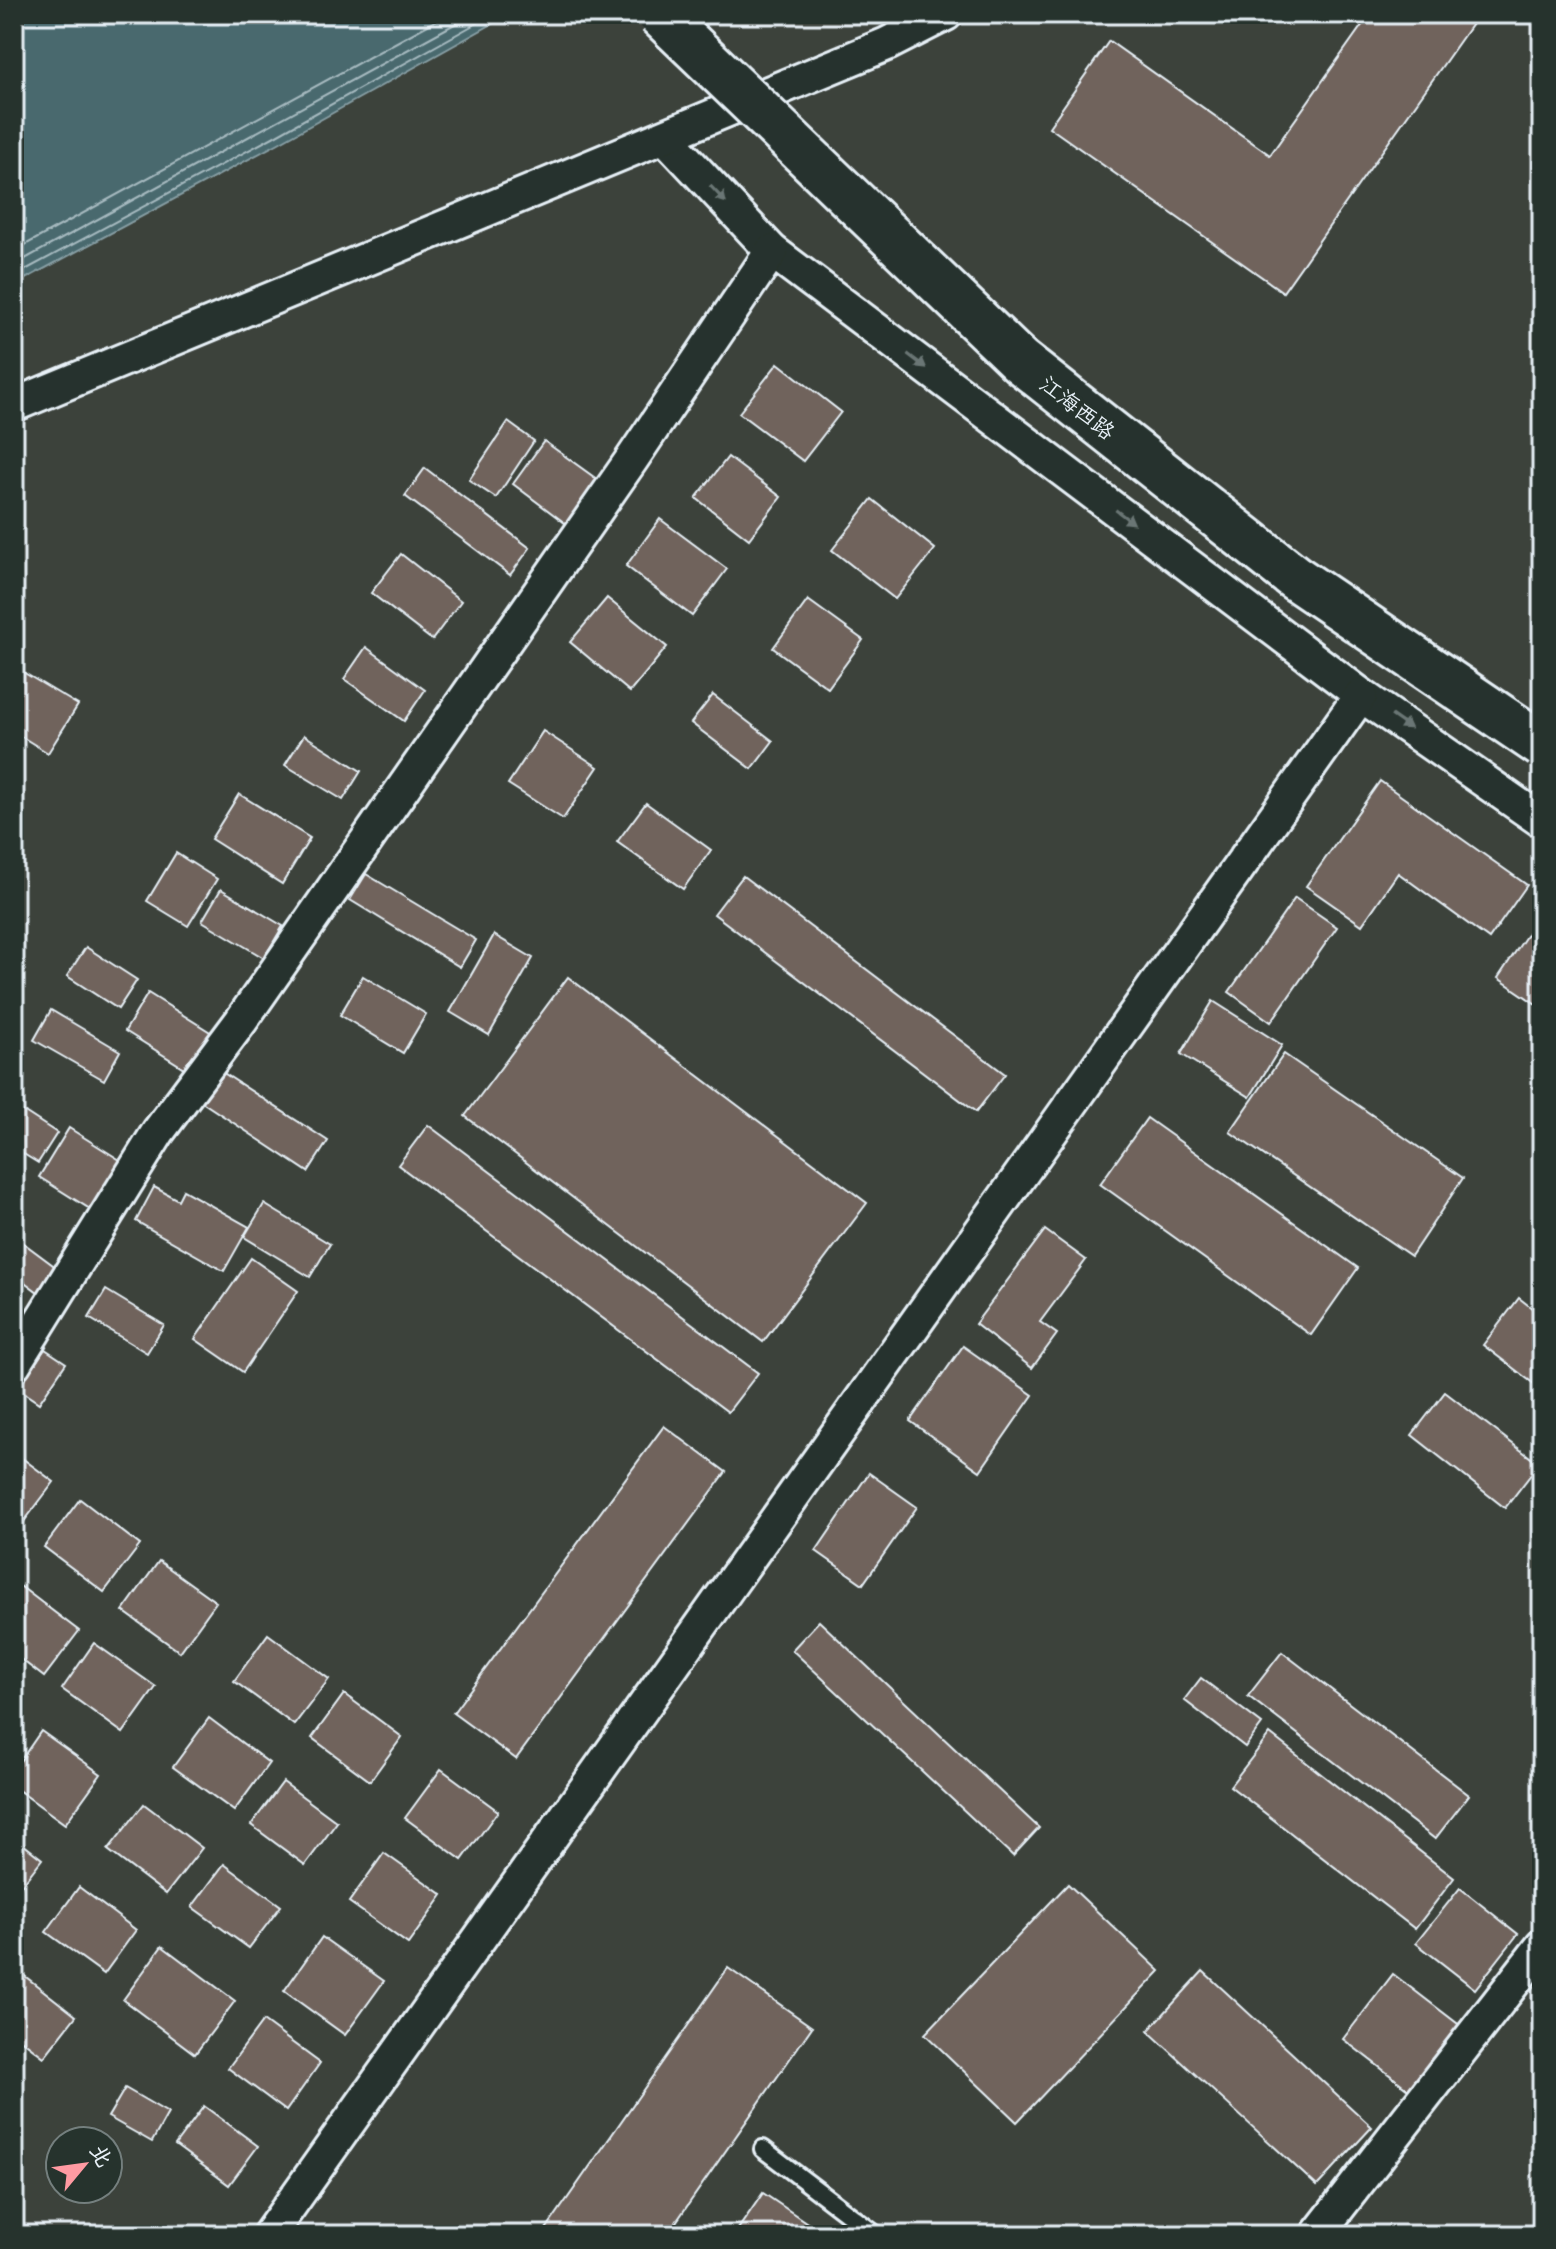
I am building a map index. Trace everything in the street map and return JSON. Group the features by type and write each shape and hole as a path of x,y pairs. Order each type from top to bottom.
{"main road":[{"name":"江海西路","path":"659,14 1020,361 1294,577 1542,745"}],"street":[{"path":"14,405 887,44 946,14"},
{"path":"665,137 772,251 1361,695 1542,821"},
{"path":"14,1364 158,1132 268,983 632,459 772,251"},
{"path":"269,2235 1361,695"},
{"path":"1317,2235 1542,1946"}],"lane":[{"path":"763,2149 876,2235"}],"water":[{"path":"14,14 510,14 14,285"}],"building":[{"path":"1370,14 1464,14 1474,21 1283,292 1049,127 1109,41 1270,155"},
{"path":"778,363 841,412 803,461 739,413"},
{"path":"508,422 534,441 496,498 469,480"},
{"path":"544,441 605,485 573,529 513,484"},
{"path":"728,457 781,497 749,539 696,498"},
{"path":"425,468 530,548 510,575 405,496"},
{"path":"872,499 935,549 895,599 832,550"},
{"path":"660,519 727,569 692,616 626,566"},
{"path":"401,554 461,601 432,640 371,593"},
{"path":"607,598 667,647 630,692 570,642"},
{"path":"808,600 863,640 828,688 773,648"},
{"path":"366,647 425,690 404,721 344,679"},
{"path":"16,668 78,705 48,753 14,732"},
{"path":"713,695 773,741 752,769 691,723"},
{"path":"543,731 598,767 563,819 508,784"},
{"path":"304,735 361,771 343,800 285,765"},
{"path":"1380,781 1527,885 1489,939 1398,873 1362,925 1306,886"},
{"path":"239,794 310,838 282,884 211,839"},
{"path":"646,803 711,850 683,889 617,842"},
{"path":"176,853 217,879 188,926 147,901"},
{"path":"366,874 476,940 460,967 350,900"},
{"path":"743,876 1005,1074 976,1112 714,914"},
{"path":"221,889 283,926 264,958 202,921"},
{"path":"1295,898 1337,927 1271,1022 1229,992"},
{"path":"1542,912 1542,1008 1498,978"},
{"path":"494,935 533,958 489,1035 450,1012"},
{"path":"86,947 137,980 118,1009 67,976"},
{"path":"363,976 426,1014 403,1053 340,1015"},
{"path":"568,977 867,1203 763,1342 465,1116"},
{"path":"148,993 215,1035 192,1073 125,1031"},
{"path":"1213,1001 1282,1045 1250,1097 1181,1054"},
{"path":"51,1010 120,1051 104,1080 34,1040"},
{"path":"1284,1054 1463,1178 1411,1256 1230,1132"},
{"path":"222,1072 328,1141 308,1172 202,1102"},
{"path":"14,1105 57,1133 38,1163 14,1148"},
{"path":"1147,1118 1358,1268 1311,1335 1100,1184"},
{"path":"428,1125 758,1373 728,1412 398,1165"},
{"path":"69,1128 128,1165 98,1214 39,1177"},
{"path":"154,1187 178,1200 183,1190 249,1227 224,1271 136,1221"},
{"path":"264,1204 330,1244 310,1277 244,1237"},
{"path":"1045,1230 1086,1260 1040,1322 1057,1334 1032,1368 975,1324"},
{"path":"14,1236 61,1271 42,1295 14,1274"},
{"path":"251,1258 298,1291 243,1372 195,1339"},
{"path":"106,1290 164,1325 147,1353 89,1318"},
{"path":"1519,1298 1542,1316 1542,1390 1483,1345"},
{"path":"963,1346 1033,1395 980,1471 910,1421"},
{"path":"45,1349 66,1363 39,1403 18,1389"},
{"path":"1445,1392 1539,1464 1505,1508 1412,1435"},
{"path":"664,1426 726,1472 516,1759 453,1713"},
{"path":"14,1452 54,1482 16,1532 14,1530"},
{"path":"869,1473 917,1507 863,1584 816,1551"},
{"path":"80,1499 140,1545 104,1592 44,1547"},
{"path":"159,1561 216,1602 180,1652 123,1611"},
{"path":"20,1586 79,1631 44,1677 14,1654 14,1594"},
{"path":"819,1621 1039,1828 1013,1856 792,1650"},
{"path":"268,1634 329,1679 294,1725 234,1681"},
{"path":"94,1643 156,1687 123,1733 62,1689"},
{"path":"1282,1652 1469,1795 1435,1839 1248,1696"},
{"path":"1201,1678 1262,1724 1245,1747 1184,1700"},
{"path":"344,1694 402,1737 370,1781 312,1738"},
{"path":"209,1718 269,1763 234,1811 173,1767"},
{"path":"41,1731 101,1774 65,1824 14,1787 14,1770"},
{"path":"1270,1734 1454,1878 1415,1929 1230,1786"},
{"path":"441,1769 498,1811 462,1860 405,1818"},
{"path":"283,1782 337,1822 305,1865 251,1825"},
{"path":"144,1804 202,1848 166,1894 108,1850"},
{"path":"14,1837 42,1859 14,1895"},
{"path":"384,1853 443,1895 408,1944 349,1902"},
{"path":"224,1864 281,1906 249,1948 192,1907"},
{"path":"1068,1884 1160,1971 1017,2122 925,2034"},
{"path":"79,1887 136,1930 104,1974 46,1932"},
{"path":"1460,1888 1518,1934 1475,1989 1416,1943"},
{"path":"322,1937 384,1981 345,2035 284,1991"},
{"path":"162,1946 235,2001 195,2054 123,2000"},
{"path":"728,1968 812,2027 667,2235 542,2235"},
{"path":"17,1970 76,2016 44,2057 14,2034 14,1974"},
{"path":"1203,1971 1372,2127 1317,2186 1148,2031"},
{"path":"1393,1974 1462,2027 1412,2092 1343,2039"},
{"path":"263,2021 320,2063 286,2111 228,2068"},
{"path":"125,2088 168,2113 152,2142 108,2117"},
{"path":"204,2106 258,2146 229,2185 175,2145"},
{"path":"763,2193 825,2235 734,2235"}]}
